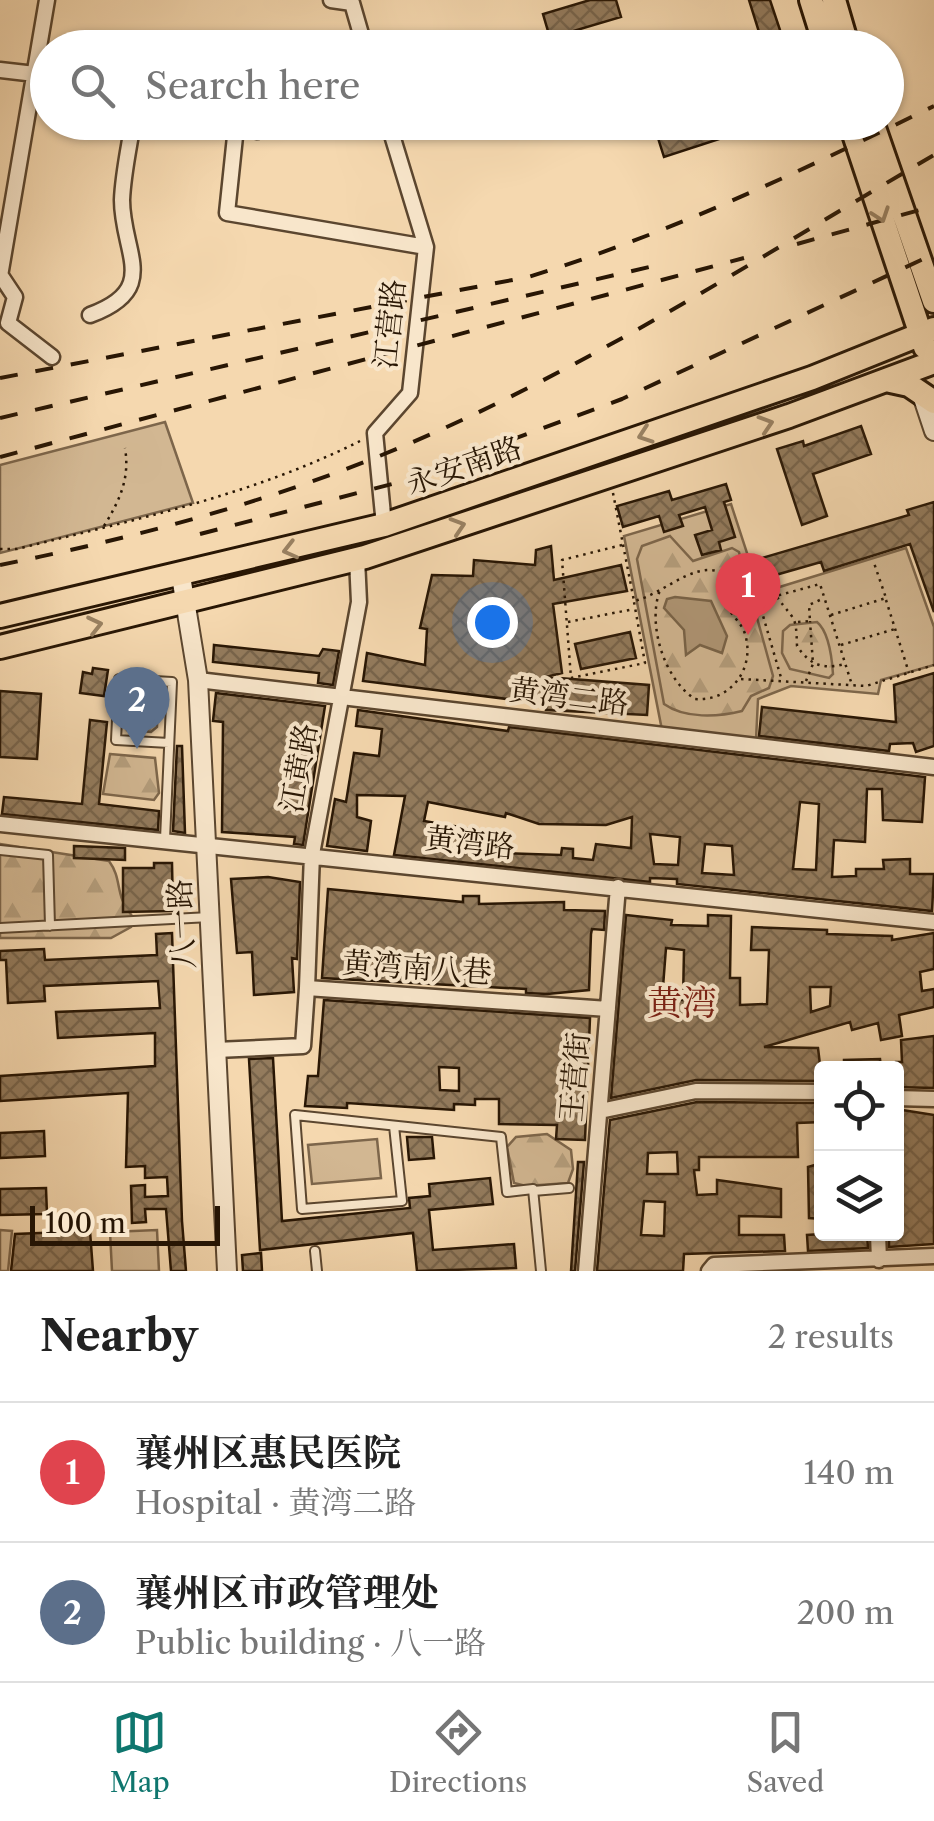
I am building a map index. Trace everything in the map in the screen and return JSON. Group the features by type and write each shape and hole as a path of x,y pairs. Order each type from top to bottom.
{"main road":[{"path":"811,0 820,30"},
{"path":"834,0 843,30"},
{"path":"858,140 925,290"},
{"path":"878,140 925,290 931,378"},
{"path":"878,351 925,290"},
{"name":"永安南路","path":"0,616 181,576 384,524 928,331"},
{"name":"永安南路","path":"0,647 356,560 886,380 931,378"}],"street":[{"path":"42,30 47,0"},
{"path":"331,0 352,3 360,30"},
{"path":"0,70 30,73"},
{"path":"30,103 0,276 14,297 8,323 52,357"},
{"path":"90,315 117,305 131,287 134,264 122,203 130,140"},
{"path":"235,140 227,214 426,247"},
{"name":"江营路","path":"375,433 410,393 426,247 393,140"},
{"path":"931,378 934,431"},
{"path":"375,433 384,524"},
{"name":"江黄路","path":"307,988 312,854 359,602 356,560"},
{"name":"八一路","path":"181,576 198,680 227,1271"},
{"name":"黄湾二路","path":"198,680 934,766"},
{"name":"黄湾路","path":"0,824 206,842 934,922"},
{"name":"王营街","path":"586,1271 618,887"},
{"name":"黄湾南八巷","path":"216,1050 303,1046 307,988 608,1009"},
{"path":"600,1111 696,1090 814,1092"},
{"path":"904,1098 934,1099"},
{"path":"878,1241 879,1260"},
{"path":"709,1271 714,1265 842,1266 934,1256"}],"lane":[{"path":"165,839 172,682 119,679 116,740 169,742"},
{"path":"0,850 48,855 50,926"},
{"path":"0,928 210,918"},
{"path":"394,1126 402,1201 302,1209 294,1115 500,1136 507,1192 569,1188"},
{"path":"533,1191 542,1271"},
{"path":"316,1250 317,1271"}],"path":[{"path":"0,549 103,528 314,464 375,433"},
{"path":"103,528 119,502 128,468 125,448"},
{"path":"611,475 645,663 571,678 562,560 622,545"},
{"path":"874,563 909,673"},
{"path":"634,600 692,572 724,573 750,585 782,681"},
{"path":"660,590 655,614 658,640 690,696 704,700 726,695 739,679 747,650 744,632 730,611 738,587 724,573"},
{"path":"758,601 820,584 852,686"},
{"path":"776,596 797,622 796,646 814,664 846,664"},
{"path":"805,683 814,664 809,605 824,598"},
{"path":"830,615 886,598"},
{"path":"567,622 635,608"},
{"path":"797,622 810,621"},
{"path":"840,646 895,629"},
{"path":"739,679 866,686 934,665"}],"green space":[{"path":"165,422 193,503 0,553 0,465"},
{"path":"731,504 760,593 906,548 934,627 934,665 881,680 878,694 791,686 758,699 756,740 662,730 624,536"},
{"path":"670,536 693,561 732,548 739,552 773,676 769,688 751,696 742,711 702,715 664,704 637,559 642,546"},
{"path":"817,622 829,646 833,674 829,678 790,669 782,653 783,631 790,625"},
{"path":"130,689 153,690 158,698 157,727 151,732 127,730 125,694"},
{"path":"110,754 155,758 159,793 154,800 103,794"},
{"path":"0,844 109,861 132,916 131,927 111,938 0,938"},
{"path":"547,1134 571,1150 573,1169 568,1183 514,1183 507,1147 516,1137"},
{"path":"377,1139 381,1178 312,1184 308,1145"},
{"path":"0,1230 12,1231 8,1271 0,1271"},
{"path":"157,1230 159,1271 112,1271 110,1232"}],"shaded area":[{"path":"667,599 711,601 727,636 722,653 700,645 686,655 684,630 664,608"}],"building":[{"path":"590,0 616,0 621,17 577,30 548,30 543,14"},
{"path":"749,0 770,0 780,30 758,30"},
{"path":"659,140 716,140 664,157"},
{"path":"861,426 871,454 813,474 827,516 802,525 777,449 803,441 804,446"},
{"path":"726,484 731,500 724,502 735,537 719,542 721,550 702,555 695,535 712,530 705,507 679,515 683,526 664,532 659,516 623,527 617,506 669,491 672,500"},
{"path":"934,502 934,612 910,544 824,571 821,562 758,580 752,561 909,515 907,510"},
{"path":"551,546 554,580 621,565 627,591 553,604 562,673 546,677 649,685 647,715 546,710 547,704 363,681 367,653 425,665 427,629 420,628 432,575 473,576 474,560 535,565 536,550"},
{"path":"630,632 636,658 581,669 575,644"},
{"path":"214,645 319,656 323,649 339,651 333,685 318,683 319,673 213,662"},
{"path":"93,668 108,670 104,696 80,693 83,672 92,674"},
{"path":"934,673 934,746 916,752 913,743 890,744 889,751 759,736 762,707 896,722 894,685"},
{"path":"0,691 41,694 37,759 0,757"},
{"path":"216,693 325,706 303,845 294,844 295,837 222,832 223,722 213,721"},
{"path":"358,710 508,731 509,727 925,777 922,822 883,820 882,789 867,789 865,842 834,840 832,877 856,876 856,869 884,869 883,860 910,859 910,874 934,874 932,911 677,884 677,879 650,878 650,882 394,855 405,796 357,795 357,817 371,821 367,851 327,846 335,799 346,802 354,753 379,756 382,729 356,726","holes":["428,802 505,817 506,813 539,824 606,825 632,817 631,848 596,844 593,860 573,858 573,849 562,848 561,855 502,853 502,834 424,821","800,802 819,804 816,870 793,869","650,834 680,837 678,865 654,864","705,844 732,846 734,875 702,873"]},
{"path":"90,720 107,722 99,804 159,811 158,830 2,814 4,797 82,804"},
{"path":"177,746 182,746 185,833 173,831"},
{"path":"74,846 125,848 125,860 74,858"},
{"path":"154,863 172,863 173,911 123,912 123,868 154,868"},
{"path":"268,877 300,882 297,959 292,958 294,992 254,995 252,952 237,953 231,879"},
{"path":"328,889 463,902 463,896 479,896 479,904 564,902 564,910 605,911 604,930 592,929 589,990 547,994 526,993 526,989 322,978"},
{"path":"626,915 672,920 671,925 708,926 708,915 731,916 730,978 740,978 740,1005 767,1004 769,950 751,950 752,927 892,936 892,940 934,933 934,969 920,972 922,991 934,989 934,1007 899,1015 902,1036 881,1040 878,1023 852,1030 850,1022 764,1047 818,1048 820,1061 814,1061 814,1081 696,1080 611,1098","holes":["666,948 684,950 683,1000 662,1000","810,987 831,987 830,1006 811,1012"]},
{"path":"172,933 186,1271 171,1271 166,1209 145,1209 146,1222 132,1223 131,1186 145,1185 145,1197 168,1196 167,1177 145,1178 145,1166 126,1167 128,1093 0,1101 0,1076 155,1066 155,1033 58,1038 56,1012 160,1008 158,981 44,986 45,1001 8,1003 6,960 0,960 0,951 44,949 45,960 157,955 156,934"},
{"path":"324,1000 590,1018 585,1140 556,1139 557,1125 499,1124 499,1099 475,1099 475,1105 454,1104 454,1110 347,1103 347,1108 305,1106 308,1076 318,1076","holes":["439,1067 459,1068 459,1091 440,1090"]},
{"path":"934,1036 934,1088 904,1087 901,1040"},
{"path":"273,1058 282,1221 410,1208 409,1198 430,1196 429,1184 490,1178 493,1204 429,1210 433,1250 514,1244 516,1268 417,1271 413,1233 260,1250 249,1059"},
{"path":"697,1102 814,1103 814,1122 797,1123 798,1157 699,1157 699,1170 694,1170 697,1195 717,1194 717,1180 781,1189 781,1217 739,1216 739,1235 784,1235 785,1251 684,1254 683,1271 597,1271 610,1120","holes":["677,1152 678,1174 647,1174 648,1153","644,1201 665,1202 664,1236 641,1235"]},
{"path":"904,1110 934,1115 934,1244 889,1247 889,1241 904,1241"},
{"path":"44,1131 45,1156 0,1158 0,1133"},
{"path":"407,1137 432,1137 434,1158 409,1160"},
{"path":"578,1162 584,1162 575,1271 571,1271"},
{"path":"814,1165 814,1218 809,1218 808,1167"},
{"path":"46,1188 47,1214 0,1215 0,1189"},
{"path":"90,1231 93,1271 11,1271 15,1234"},
{"path":"807,1235 814,1235 814,1241 868,1241 868,1248 808,1251"},
{"path":"261,1253 262,1271 243,1271 242,1255"}],"railway":[{"path":"904,120 934,106"},
{"path":"0,378 528,277 683,221 862,140"},
{"path":"0,565 229,509 395,450 512,396 635,331 934,155"},
{"path":"797,244 934,206"},
{"path":"200,534 392,484 622,399 934,254"},
{"path":"0,457 744,258"},
{"path":"0,418 658,265"}],"place":[{"name":"襄州区惠民医院","path":"748,635"},
{"name":"襄州区市政管理处","path":"137,749"}],"district":[{"name":"黄湾","path":"682,1003"}]}
